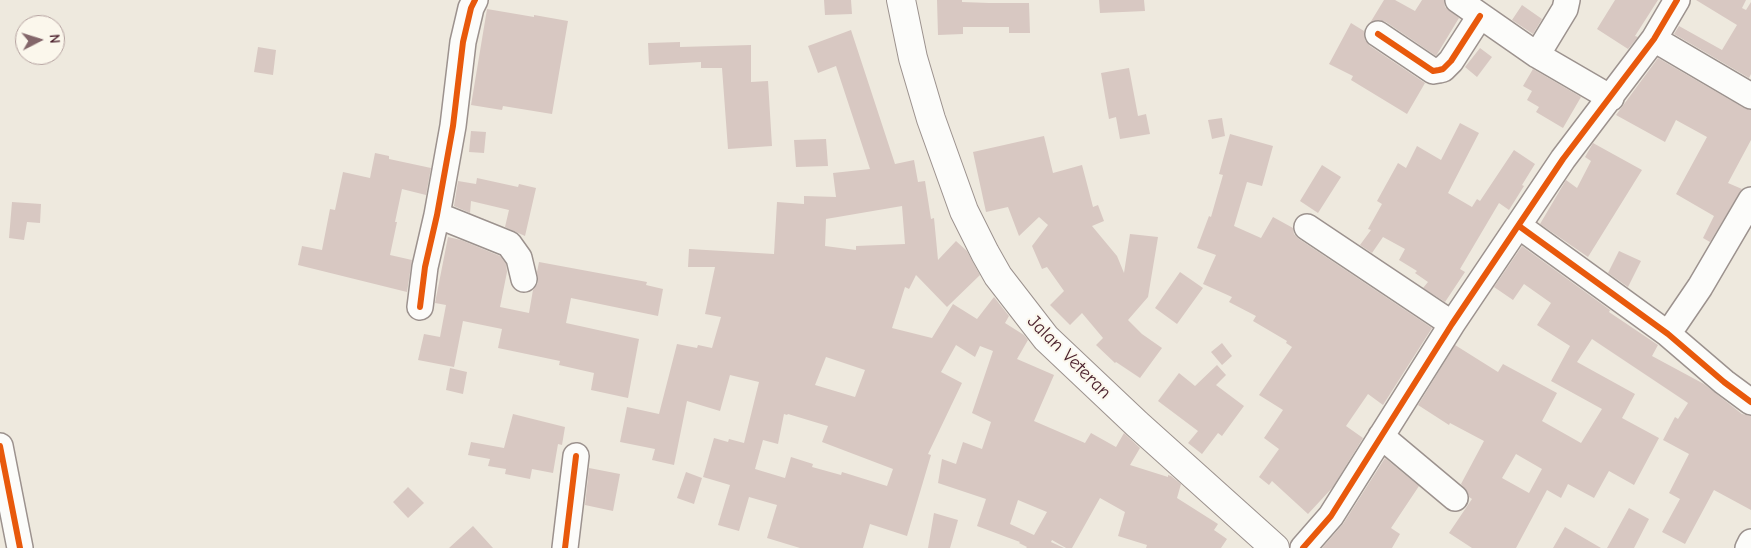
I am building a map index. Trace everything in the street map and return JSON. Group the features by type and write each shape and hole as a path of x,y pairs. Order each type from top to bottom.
{"highway":[{"name":"Jalan Veteran","path":"901,0 913,58 931,119 964,211 998,276 1046,338 1267,545"}],"street":[{"path":"420,307 425,266 437,215 453,126 463,42 471,8 475,0"},
{"path":"1458,0 1537,56 1610,98"},
{"path":"1537,56 1565,9 1567,0"},
{"path":"1303,548 1331,516 1452,324 1563,160 1654,39 1677,0"},
{"path":"1378,34 1433,71 1440,70 1451,61 1480,16"},
{"path":"1654,39 1751,96"},
{"path":"1668,334 1700,287 1751,200"},
{"path":"437,215 509,244 519,258 524,279"},
{"path":"1519,226 1668,334 1724,382 1751,402"},
{"path":"1307,227 1452,324"},
{"path":"1381,436 1455,498"},
{"path":"0,446 5,497 13,540"},
{"path":"565,548 576,456"},
{"path":"1748,548 1751,542"}],"building":[{"path":"824,0 851,0 852,14 825,15"},
{"path":"937,0 1029,3 1030,33 1009,33 1009,27 963,27 963,34 938,35"},
{"path":"1099,0 1144,0 1145,11 1100,13"},
{"path":"1384,0 1395,0 1415,11 1422,0 1444,0 1445,7 1459,18 1436,56 1386,22 1378,20 1370,23"},
{"path":"1615,0 1658,0 1635,36 1638,37 1628,49 1597,29"},
{"path":"1696,0 1746,0 1742,8 1746,10 1751,2 1751,74 1749,78 1674,34 1679,26 1722,50 1737,25"},
{"path":"1522,5 1542,19 1533,34 1512,20"},
{"path":"487,9 568,21 552,114 503,106 502,110 471,105"},
{"path":"1351,23 1364,31 1365,40 1370,46 1425,83 1407,114 1351,80 1353,76 1329,64"},
{"path":"851,30 895,164 914,160 918,182 925,181 931,219 934,218 938,260 956,241 967,251 980,275 947,307 916,275 909,289 905,287 892,328 932,338 953,304 977,319 994,297 1009,316 1005,323 1024,335 1028,340 1017,359 1054,375 1034,421 1085,443 1091,433 1116,447 1124,433 1140,448 1130,465 1168,477 1168,475 1171,476 1181,484 1177,498 1218,524 1214,530 1227,539 1221,548 1146,548 1147,545 1118,536 1125,512 1100,498 1072,548 1066,548 1052,540 1051,542 1064,548 1026,548 1020,542 977,526 986,499 938,483 942,459 956,464 963,442 982,449 991,422 972,413 993,351 980,346 975,357 956,345 941,372 962,383 928,454 931,455 907,536 870,524 863,548 800,548 767,538 777,505 749,497 739,531 718,525 730,485 703,477 714,438 728,442 729,439 744,443 759,382 730,375 720,411 687,401 674,465 652,460 655,449 620,442 627,407 659,414 677,344 697,348 698,345 712,348 721,317 705,314 715,267 688,267 689,249 774,254 777,202 804,204 804,196 836,197 833,173 870,169 836,66 818,73 808,46","holes":["902,206 905,244 856,246 856,250 825,246 826,219","826,357 865,370 855,397 815,385","784,414 788,414 828,426 822,442 893,469 887,486 842,472 841,475 812,467 813,464 791,457 785,478 755,469 763,440 778,444","1018,500 1047,512 1034,535 1010,524"]},
{"path":"680,42 680,47 751,45 751,82 768,81 772,146 728,149 722,68 701,68 701,62 649,65 648,43"},
{"path":"258,47 276,50 273,75 254,72"},
{"path":"1480,48 1492,57 1477,77 1465,67"},
{"path":"1658,58 1744,108 1751,110 1751,140 1728,183 1742,189 1710,242 1703,238 1714,216 1676,194 1707,137 1676,120 1665,142 1616,115"},
{"path":"1129,68 1138,116 1146,114 1150,134 1120,139 1116,117 1109,119 1101,73"},
{"path":"1533,69 1581,97 1563,128 1536,112 1539,107 1527,100 1532,91 1523,86"},
{"path":"1222,118 1225,136 1212,139 1208,120"},
{"path":"1460,123 1479,133 1448,193 1472,207 1477,199 1480,201 1514,150 1535,164 1509,210 1499,203 1460,269 1465,272 1445,302 1423,288 1428,282 1415,273 1417,271 1399,260 1405,249 1383,237 1372,253 1360,245 1371,230 1368,229 1382,204 1377,201 1398,163 1406,168 1417,146 1441,160"},
{"path":"471,131 486,132 484,153 469,152"},
{"path":"1230,134 1273,146 1262,186 1247,182 1234,226 1261,238 1273,217 1293,228 1294,234 1299,239 1432,328 1383,405 1368,394 1346,426 1363,438 1333,487 1308,514 1272,481 1269,485 1259,477 1279,449 1264,438 1283,410 1259,395 1292,347 1286,343 1287,341 1253,321 1256,316 1229,302 1232,297 1203,284 1216,255 1197,248 1209,216 1211,217 1223,175 1219,174"},
{"path":"1044,136 1053,173 1082,165 1093,207 1098,205 1104,221 1092,226 1117,256 1124,273 1130,234 1158,237 1148,297 1128,320 1142,334 1162,348 1140,378 1115,363 1096,345 1103,338 1082,313 1070,325 1050,305 1064,291 1047,267 1042,269 1032,246 1048,225 1039,217 1019,236 1008,207 986,212 973,152"},
{"path":"826,139 828,166 796,167 794,140"},
{"path":"1593,143 1642,170 1588,257 1540,224 1566,180 1577,188 1591,161 1585,157"},
{"path":"375,153 389,156 389,159 431,168 426,195 402,189 395,222 397,222 390,255 412,260 407,292 298,265 302,246 322,250 330,209 335,210 343,172 370,178"},
{"path":"1322,165 1341,177 1318,213 1300,201"},
{"path":"477,178 518,187 519,184 536,188 525,236 505,227 509,210 471,201 470,213 454,206 458,181 476,184"},
{"path":"12,202 41,204 40,223 27,222 24,240 9,238"},
{"path":"448,237 461,240 500,256 506,264 507,272 500,307 529,313 533,290 538,283 537,272 539,262 647,282 646,285 663,289 658,316 571,298 566,323 639,339 628,398 591,390 594,373 559,365 560,361 498,348 502,329 463,321 454,367 418,360 424,334 440,337 446,305 435,303"},
{"path":"1522,246 1610,310 1609,312 1658,345 1652,356 1704,384 1742,414 1751,416 1751,510 1714,490 1685,544 1662,532 1680,499 1669,493 1689,454 1663,440 1675,417 1678,419 1688,403 1592,339 1577,362 1635,394 1622,418 1659,438 1634,485 1609,471 1594,498 1568,484 1561,498 1547,490 1516,548 1472,548 1449,533 1472,499 1461,484 1484,441 1450,423 1449,425 1418,405 1455,345 1498,372 1503,364 1557,393 1542,421 1581,443 1602,409 1551,381 1570,346 1537,325 1551,303 1524,284 1513,300 1494,287","holes":["1516,454 1542,469 1529,493 1502,478"]},
{"path":"1619,251 1641,261 1628,287 1608,273"},
{"path":"1180,272 1203,288 1177,324 1155,308"},
{"path":"1222,343 1232,356 1222,365 1211,352"},
{"path":"1217,365 1226,375 1216,385 1244,406 1222,436 1218,433 1202,454 1188,443 1198,431 1158,401 1179,373 1195,386"},
{"path":"450,368 467,372 463,394 446,390"},
{"path":"513,414 565,427 562,445 558,444 553,473 532,469 530,479 505,474 506,469 488,466 490,459 468,455 471,442 504,448"},
{"path":"1385,458 1419,486 1391,528 1400,534 1392,548 1322,548 1343,524"},
{"path":"589,468 620,474 613,511 585,505"},
{"path":"686,472 702,478 694,504 677,498"},
{"path":"408,487 424,503 408,518 393,502"},
{"path":"1629,508 1649,519 1634,548 1607,548"},
{"path":"934,513 958,520 950,548 928,548"},
{"path":"473,526 493,548 449,548"},
{"path":"1565,527 1601,548 1553,548"}],"cycle path":[{"path":"420,307 425,267 437,215 453,126 463,42 471,8 475,0"},
{"path":"1303,548 1331,516 1452,324 1563,159 1654,39 1677,0"},
{"path":"1378,34 1433,71 1439,70 1443,69 1451,61 1480,16"},
{"path":"1519,226 1668,334 1724,382 1751,402"},
{"path":"0,446 20,548"},
{"path":"565,548 576,456"}]}
